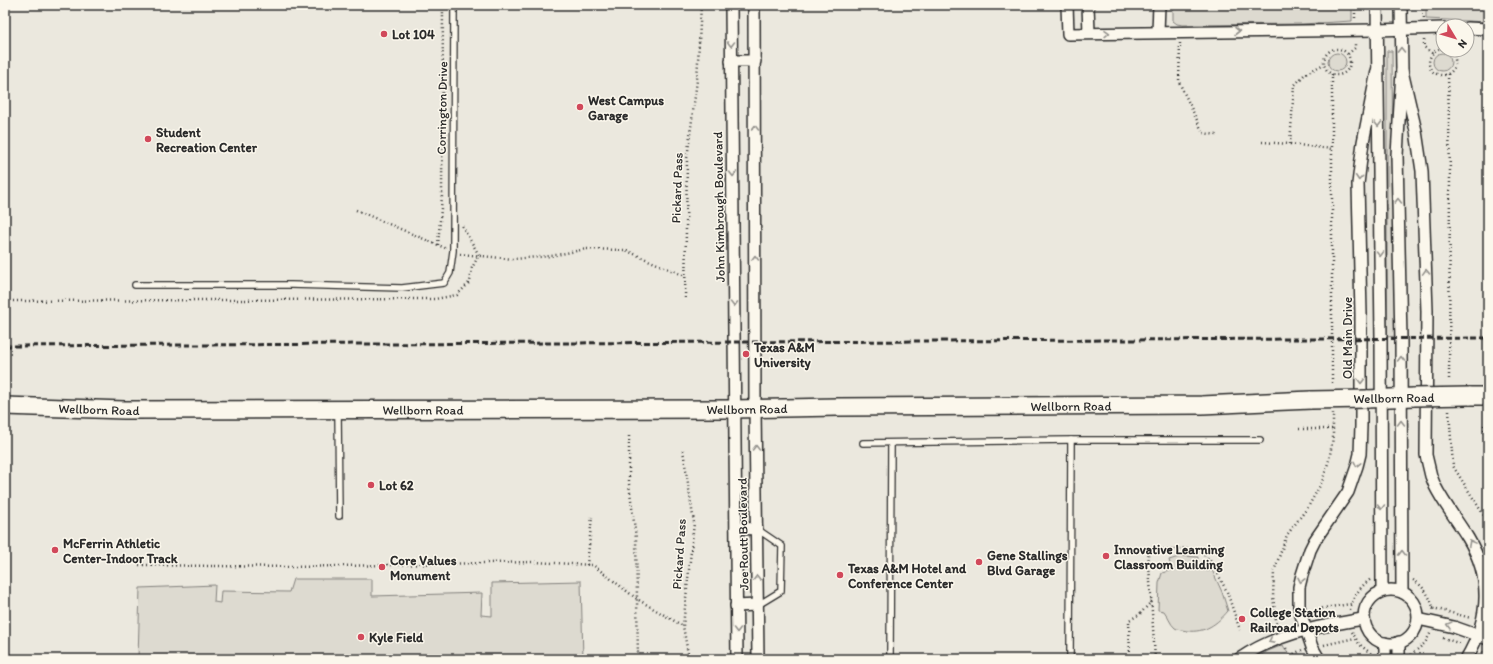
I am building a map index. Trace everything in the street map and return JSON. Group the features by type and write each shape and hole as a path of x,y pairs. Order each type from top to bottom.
{"main road":[{"name":"Wellborn Road","path":"5,406 124,410 735,409 1202,405 1374,398 1488,396"}],"street":[{"name":"John Kimbrough Boulevard","path":"731,5 735,409"},
{"path":"748,5 754,17"},
{"path":"754,5 755,408"},
{"path":"1067,5 1068,34 1435,28"},
{"path":"1088,5 1089,34"},
{"path":"1158,32 1159,5"},
{"name":"Old Main Drive","path":"1377,5 1381,339 1374,398 1382,591"},
{"path":"1401,5 1402,71 1397,155 1401,339 1407,398 1402,592"},
{"path":"1475,28 1488,29"},
{"path":"731,61 755,61"},
{"name":"Old Main Drive","path":"1319,659 1306,630 1299,606 1299,597 1306,560 1315,540 1348,492 1360,454 1361,314 1358,184 1363,142 1377,71"},
{"path":"1402,71 1418,138 1422,171 1427,311 1426,455 1435,486 1468,538 1481,566 1485,582 1486,600 1483,620 1483,637 1466,659"},
{"name":"Joe Routt Boulevard","path":"755,408 758,659"},
{"name":"Joe Routt Boulevard","path":"735,409 737,659"},
{"path":"736,528 757,528"},
{"path":"1392,589 1402,592 1410,597 1417,608 1418,619 1413,633 1408,638 1399,642 1385,643 1371,636 1364,625 1363,618 1369,600 1374,595 1382,591 1392,589"},
{"path":"736,606 757,605"},
{"path":"1239,659 1281,637 1363,618"},
{"path":"1418,619 1443,624 1483,637"},
{"path":"1399,642 1404,657"},
{"path":"1380,657 1385,643"}],"lane":[{"name":"Corrington Drive","path":"136,285 291,285 402,288 444,283 450,273 453,251 454,5"},
{"path":"338,410 339,516"},
{"path":"863,443 1071,440 1260,440"},
{"path":"1070,659 1071,440"},
{"path":"890,659 891,443"},
{"path":"757,528 782,546 781,591 757,605"}],"path":[{"path":"438,245 442,196 443,5"},
{"name":"Pickard Pass","path":"685,298 688,159 697,80 701,5"},
{"path":"1180,40 1179,82 1202,133 1218,135"},
{"path":"1341,49 1348,54 1351,62 1348,71 1341,75 1328,72 1324,64 1326,55 1332,50 1341,49"},
{"path":"1435,50 1430,57 1430,66 1432,70 1439,75 1448,74 1454,68 1455,58"},
{"path":"1290,144 1294,86 1305,74 1324,64"},
{"path":"1332,74 1332,391"},
{"path":"1448,74 1450,173 1449,385"},
{"path":"1262,142 1332,150"},
{"path":"356,210 463,256 480,255 513,259 551,256 586,249 625,250 685,276"},
{"path":"452,211 480,255"},
{"path":"5,301 435,299 456,295 470,282 472,268 480,255"},
{"path":"1278,629 1275,618 1273,597 1274,571 1287,535 1308,507 1322,482 1330,460 1333,429 1332,406"},
{"path":"1449,408 1453,466 1488,522"},
{"path":"1484,425 1485,453 1488,469"},
{"path":"1300,429 1333,429"},
{"path":"629,436 629,484 636,538 638,659"},
{"name":"Pickard Pass","path":"683,450 694,523 683,626 689,659"},
{"path":"587,565 592,517"},
{"path":"1155,659 1148,550 1196,548 1212,562 1227,592 1240,630"},
{"path":"139,565 290,567 534,562 593,565 637,599 683,626"},
{"path":"1349,612 1351,604 1359,590 1364,584 1374,578"},
{"path":"1410,578 1427,593 1434,614"},
{"path":"1130,659 1129,620 1139,615 1152,601"},
{"path":"1309,614 1323,608 1351,604"},
{"path":"1433,608 1474,619"},
{"path":"1351,630 1364,650 1380,657"},
{"path":"1404,657 1420,649 1432,630"},
{"path":"1430,634 1466,645"},
{"path":"1319,646 1355,638"},
{"path":"1284,644 1290,658"},
{"path":"1283,659 1290,658 1301,650"}],"shaded area":[{"name":"Texas A&M University","path":"5,5 1488,5 1488,659 5,659"},
{"path":"1331,5 1352,7 1352,21 1302,24 1183,25 1177,24 1173,21 1173,10 1178,6"},
{"path":"1445,5 1488,5 1488,22 1475,21 1475,18 1426,19 1426,7"},
{"path":"1387,51 1392,51 1396,336 1387,337"},
{"path":"1337,53 1343,56 1346,62 1343,68 1337,71 1331,68 1328,62 1331,56"},
{"path":"1435,58 1450,59 1451,62 1448,68 1442,71 1436,68 1433,62"},
{"path":"1182,556 1198,557 1197,563 1203,570 1212,570 1222,592 1228,611 1215,624 1199,631 1176,629 1164,611 1158,610 1159,583 1162,573 1169,571 1171,567 1169,560"},
{"name":"Kyle Field","path":"293,579 372,579 372,596 482,593 481,615 492,616 492,583 581,581 583,659 138,659 140,588 215,585 214,602 220,603 221,591 289,592"},
{"path":"1283,645 1288,651 1294,654 1299,654 1302,659 1255,659 1268,651"}],"railway":[{"path":"5,346 1488,338"}],"place":[{"name":"Lot 104","path":"384,34"},
{"name":"West Campus Garage","path":"580,107"},
{"name":"Student Recreation Center","path":"148,139"},
{"name":"Texas A&M University","path":"746,354"},
{"name":"Lot 62","path":"371,485"},
{"name":"McFerrin Athletic Center-Indoor Track","path":"55,550"},
{"name":"Innovative Learning Classroom Building","path":"1106,556"},
{"name":"Gene Stallings Blvd Garage","path":"979,562"},
{"name":"Core Values Monument","path":"382,567"},
{"name":"Texas A&M Hotel and Conference Center","path":"840,575"},
{"name":"College Station Railroad Depots","path":"1242,619"},
{"name":"Kyle Field","path":"361,637"}]}
